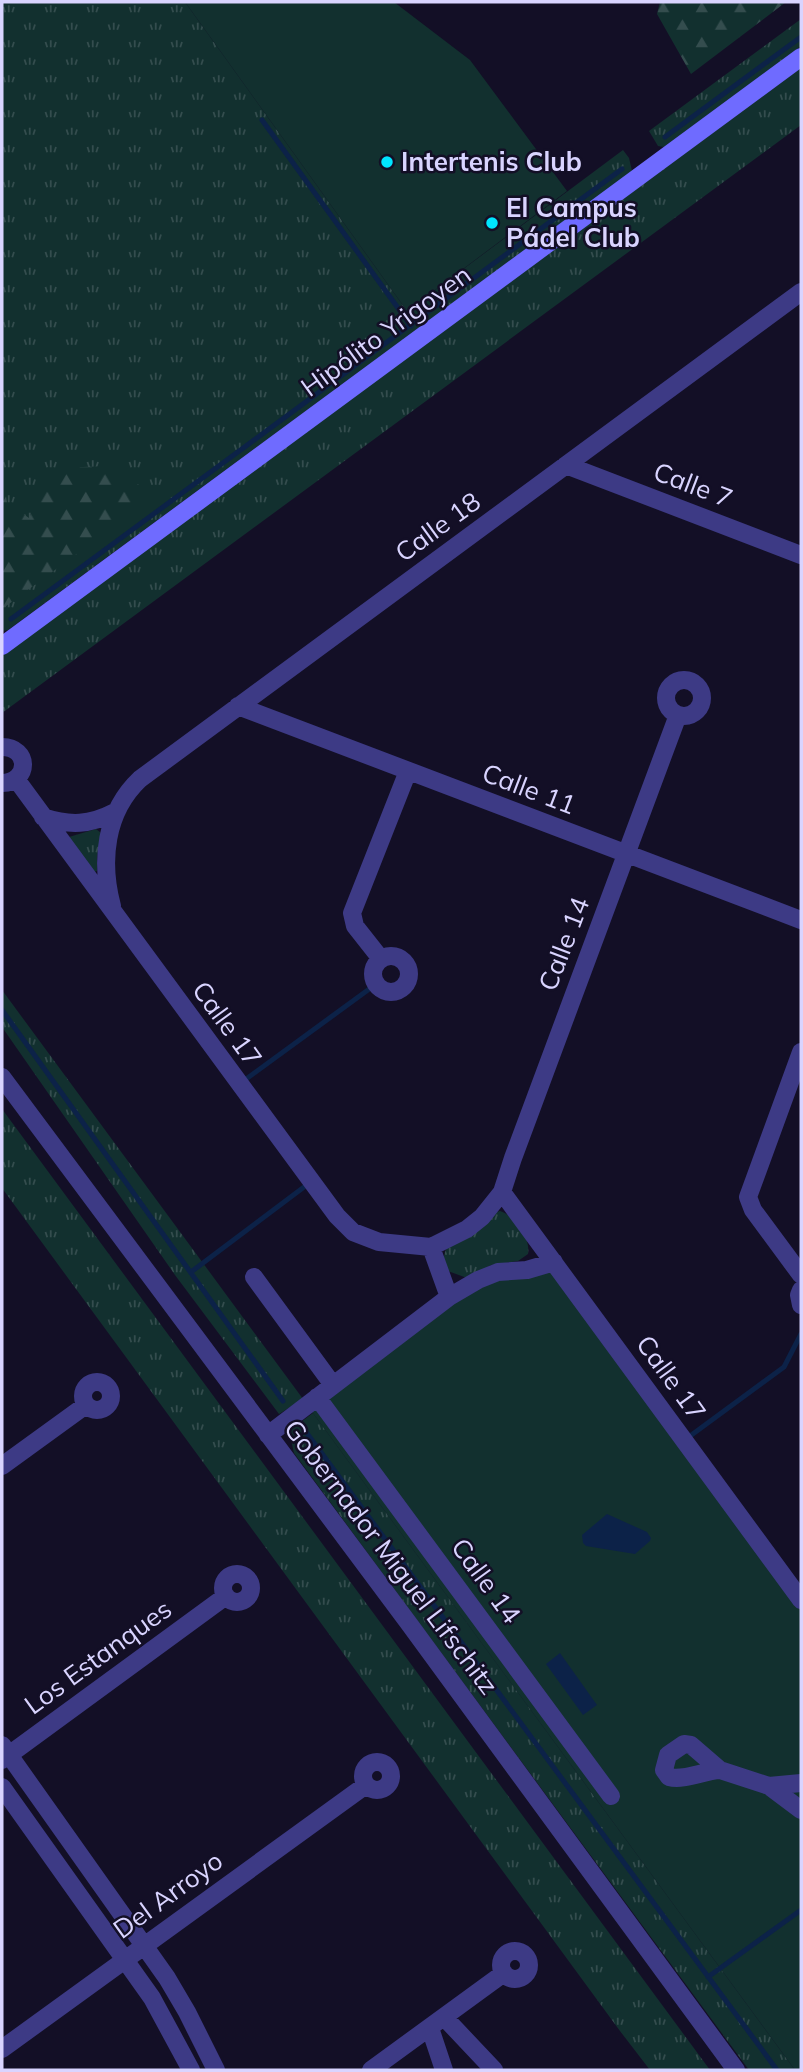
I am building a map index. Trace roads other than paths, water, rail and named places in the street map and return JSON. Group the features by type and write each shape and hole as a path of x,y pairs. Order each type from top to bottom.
{"main road":[{"name":"Hipólito Yrigoyen","path":"2,646 801,57"}],"street":[{"name":"Calle 18","path":"113,913 105,862 108,837 116,812 127,791 140,779 801,292"},
{"name":"Calle 7","path":"566,465 801,555"},
{"name":"Calle 11","path":"239,706 801,920"},
{"name":"Calle 14","path":"502,1192 678,715"},
{"name":"Calle 17","path":"2,747 14,750 22,758 22,770 9,781 43,817 337,1216 353,1232 379,1242 431,1247"},
{"path":"381,959 355,926 352,913 408,771"},
{"path":"43,817 61,823 80,824 116,812"},
{"path":"801,1052 748,1197 753,1210 801,1275"},
{"name":"Gobernador Miguel Lifschitz","path":"2,1077 736,2070"},
{"path":"450,1297 431,1247 467,1229 482,1217 502,1192"},
{"name":"Calle 17","path":"502,1192 801,1600"},
{"path":"268,1435 450,1297 478,1280 498,1272 527,1270 554,1262"},
{"path":"254,1277 333,1385"},
{"path":"801,1290 801,1305"},
{"name":"Calle 14","path":"317,1397 611,1796"},
{"path":"2,1466 86,1405"},
{"name":"Los Estanques","path":"4,1754 226,1596"},
{"path":"4,1754 145,1945 187,2012 216,2070"},
{"path":"720,1770 769,1786 801,1810"},
{"path":"769,1786 801,1783"},
{"name":"Del Arroyo","path":"2,2049 366,1785"},
{"path":"2,1787 159,2009 191,2070"},
{"path":"371,2070 504,1973"},
{"path":"437,2022 444,2070"},
{"path":"437,2022 494,2070"}],"water":[{"path":"607,1514 647,1532 650,1541 635,1554 586,1546 582,1535"},
{"path":"560,1653 597,1705 583,1715 546,1664"}],"waterway":[{"path":"665,137 801,37"},
{"path":"262,120 411,326"},
{"path":"11,619 622,169"},
{"path":"242,1082 372,987"},
{"path":"2,1010 283,1401"},
{"path":"191,1272 308,1184"},
{"path":"686,1439 784,1367 801,1334"},
{"path":"306,1432 777,2070"},
{"path":"708,1977 801,1910"}],"place":[{"name":"Intertenis Club","path":"387,162"},
{"name":"El Campus Pádel Club","path":"492,223"}]}
